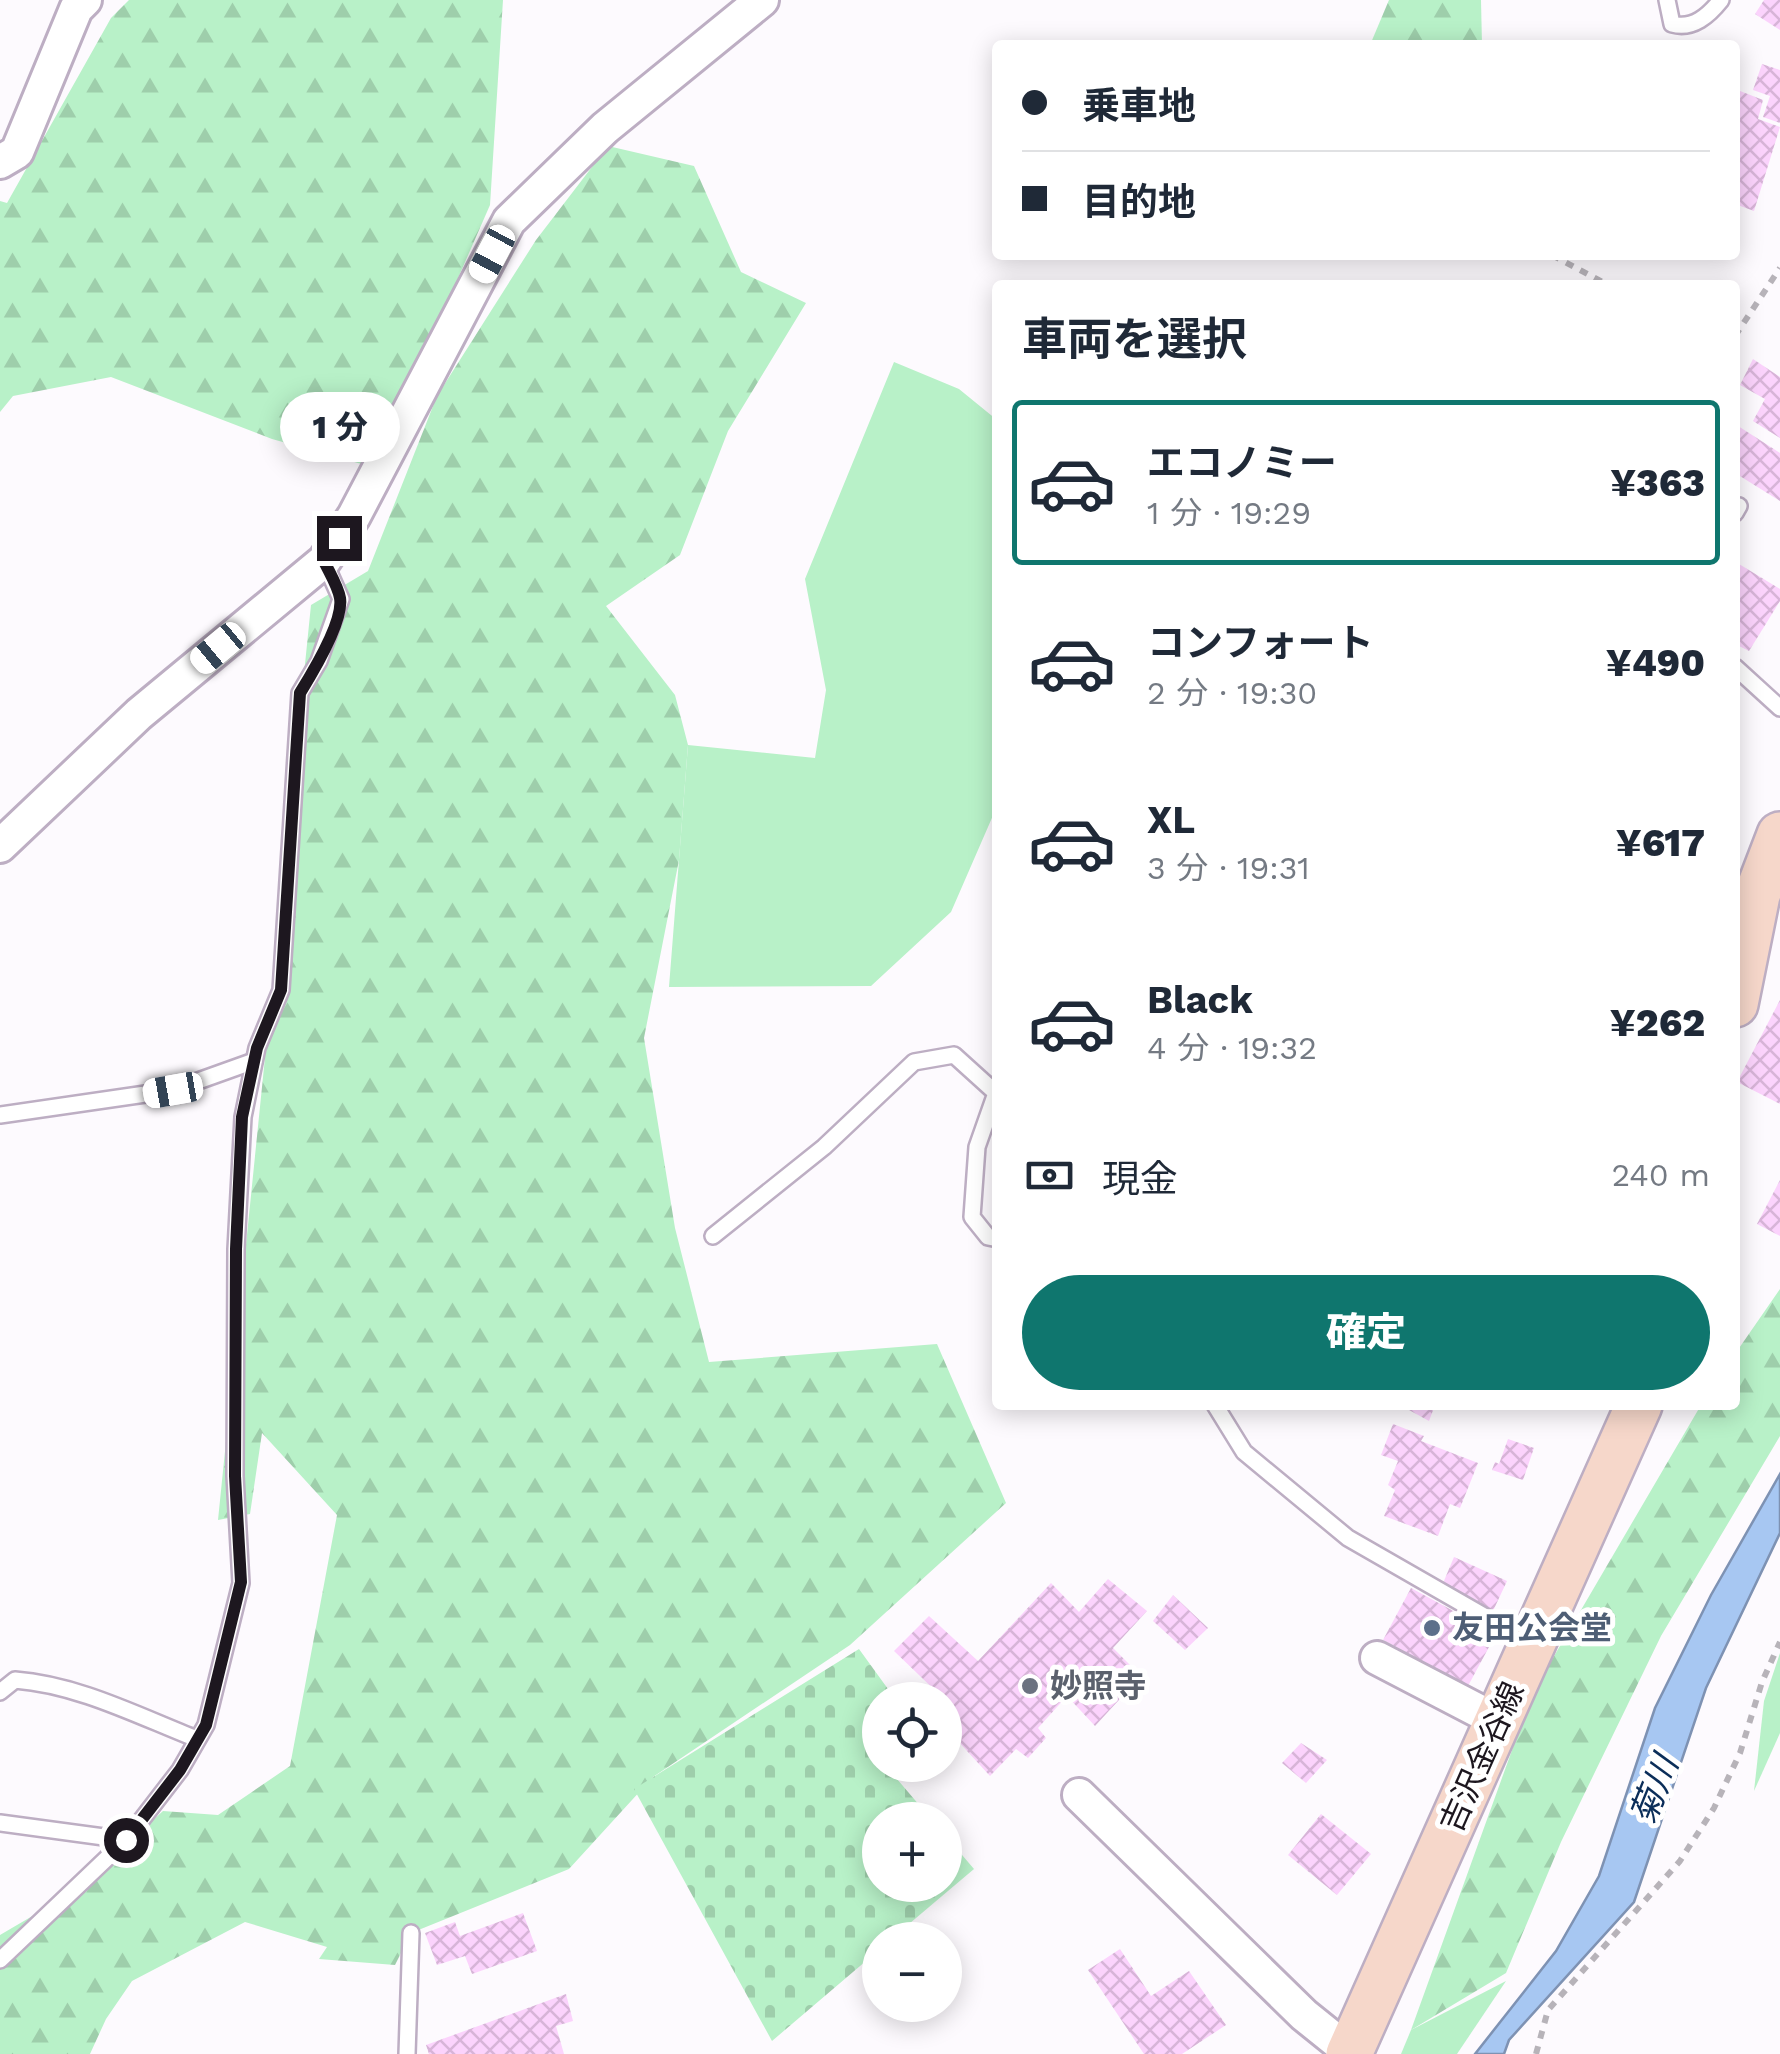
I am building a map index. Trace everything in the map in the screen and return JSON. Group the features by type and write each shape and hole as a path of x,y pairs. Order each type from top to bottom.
{"main road":[{"path":"1740,957 1749,873 1780,835"},
{"name":"吉沢金谷線","path":"1350,2053 1637,1410"}],"street":[{"path":"0,162 17,152 76,9 86,0"},
{"path":"0,846 138,714 324,561 354,516 509,221 604,128 762,0"},
{"path":"1377,1658 1498,1721"},
{"path":"1079,1795 1304,2014 1350,2053"}],"lane":[{"path":"1666,0 1672,24 1681,26 1708,16 1721,0"},
{"path":"0,1960 126,1840 198,1739 206,1725 241,1582 235,1476 236,1249 242,1117 254,1061 281,990 300,693 319,662 340,599 324,561"},
{"path":"1740,672 1780,708"},
{"path":"713,1236 824,1147 914,1062 954,1055 992,1089"},
{"path":"0,1115 173,1090 254,1061"},
{"path":"992,1104 977,1147 972,1217 992,1238"},
{"path":"1217,1410 1244,1452 1348,1538 1532,1644"},
{"path":"0,1692 14,1680 42,1682 129,1710 198,1739"},
{"path":"0,1823 126,1840"},
{"path":"407,2054 411,1933"}],"path":[{"path":"1561,260 1599,280"},
{"path":"1740,328 1780,268"},
{"path":"1536,2054 1548,2010 1680,1861 1714,1808 1740,1753 1762,1682 1780,1642"}],"green space":[{"path":"129,0 503,0 490,205 427,349 365,465 272,439 111,377 13,396 0,412 0,201 7,203 111,18"},
{"path":"1389,0 1481,0 1482,40 1372,40"},
{"path":"608,146 694,166 741,272 806,303 728,431 680,555 606,606 675,695 688,745 679,860 644,1038 675,1228 709,1362 937,1344 1006,1503 850,1645 653,1777 569,1869 411,1933 395,1965 319,1959 327,1947 245,1922 132,1981 106,2019 90,2054 0,2054 0,1935 75,1891 163,1811 218,1815 290,1766 337,1515 262,1433 250,1514 218,1520 311,605 368,571 437,396 536,240"},
{"path":"894,362 959,389 992,416 992,818 951,912 871,986 669,987 688,745 815,758 826,690 805,579"},
{"path":"1780,1289 1780,1436 1661,1636 1561,1842 1506,1973 1411,2030 1533,1692 1698,1410 1740,1410 1740,1347"},
{"path":"859,1649 883,1682 862,1682 862,1782 900,1782 917,1802 862,1802 862,1902 935,1902 911,1922 862,1922 862,1964 772,2041 634,1789"},
{"path":"1780,1653 1780,1733 1754,1791 1764,1701"},
{"path":"962,1855 974,1869 962,1879"},
{"path":"1506,1981 1457,2054 1401,2054 1411,2030"}],"water":[{"name":"菊川","path":"1780,1474 1780,1533 1706,1688 1634,1902 1509,2040 1504,2054 1475,2054 1556,1951 1599,1876 1655,1708 1711,1595"}],"building":[{"path":"1764,0 1780,0 1780,30 1755,14"},
{"path":"1762,64 1780,70 1780,123 1763,117 1770,96 1753,90"},
{"path":"1740,91 1763,100 1758,119 1780,127 1754,211 1740,206"},
{"path":"1753,359 1780,377 1780,438 1753,421 1765,399 1740,385"},
{"path":"1740,427 1780,453 1780,501 1740,476"},
{"path":"1740,565 1780,589 1780,601 1749,651 1740,646"},
{"path":"1780,1000 1780,1104 1740,1084 1740,1076"},
{"path":"1780,1180 1780,1236 1757,1224"},
{"path":"1409,1410 1433,1410 1429,1421"},
{"path":"1393,1424 1424,1436 1421,1441 1478,1463 1460,1508 1450,1504 1438,1536 1384,1516 1395,1490 1388,1485 1398,1461 1381,1455"},
{"path":"1508,1439 1534,1448 1523,1480 1492,1470 1495,1462 1499,1464"},
{"path":"1454,1557 1507,1581 1493,1611 1441,1588"},
{"name":"妙照寺","path":"1108,1579 1147,1611 1113,1648 1141,1676 1095,1726 1067,1696 1038,1728 1046,1738 1028,1758 1016,1749 990,1776 962,1746 962,1682 926,1682 894,1651 929,1616 978,1661 1051,1583 1079,1612"},
{"path":"1411,1588 1496,1634 1468,1686 1383,1640"},
{"path":"1173,1595 1208,1628 1185,1650 1153,1621"},
{"path":"1301,1743 1327,1760 1306,1783 1282,1763"},
{"path":"1321,1814 1371,1854 1337,1895 1288,1855"},
{"path":"523,1913 537,1951 472,1974 465,1956 437,1965 425,1933 455,1922 460,1936"},
{"path":"1120,1949 1151,1996 1189,1971 1226,2025 1182,2054 1144,2054 1088,1970"},
{"path":"566,1994 573,2021 556,2026 564,2054 429,2054 426,2045"}],"place":[{"name":"友田公会堂","path":"1432,1628"},
{"name":"妙照寺","path":"1030,1686"}],"route":[{"path":"126,1840 180,1770 206,1725 241,1582 235,1476 236,1249 242,1117 257,1048 281,990 300,693 319,662 337,614 340,599 324,561 339,538"}]}
